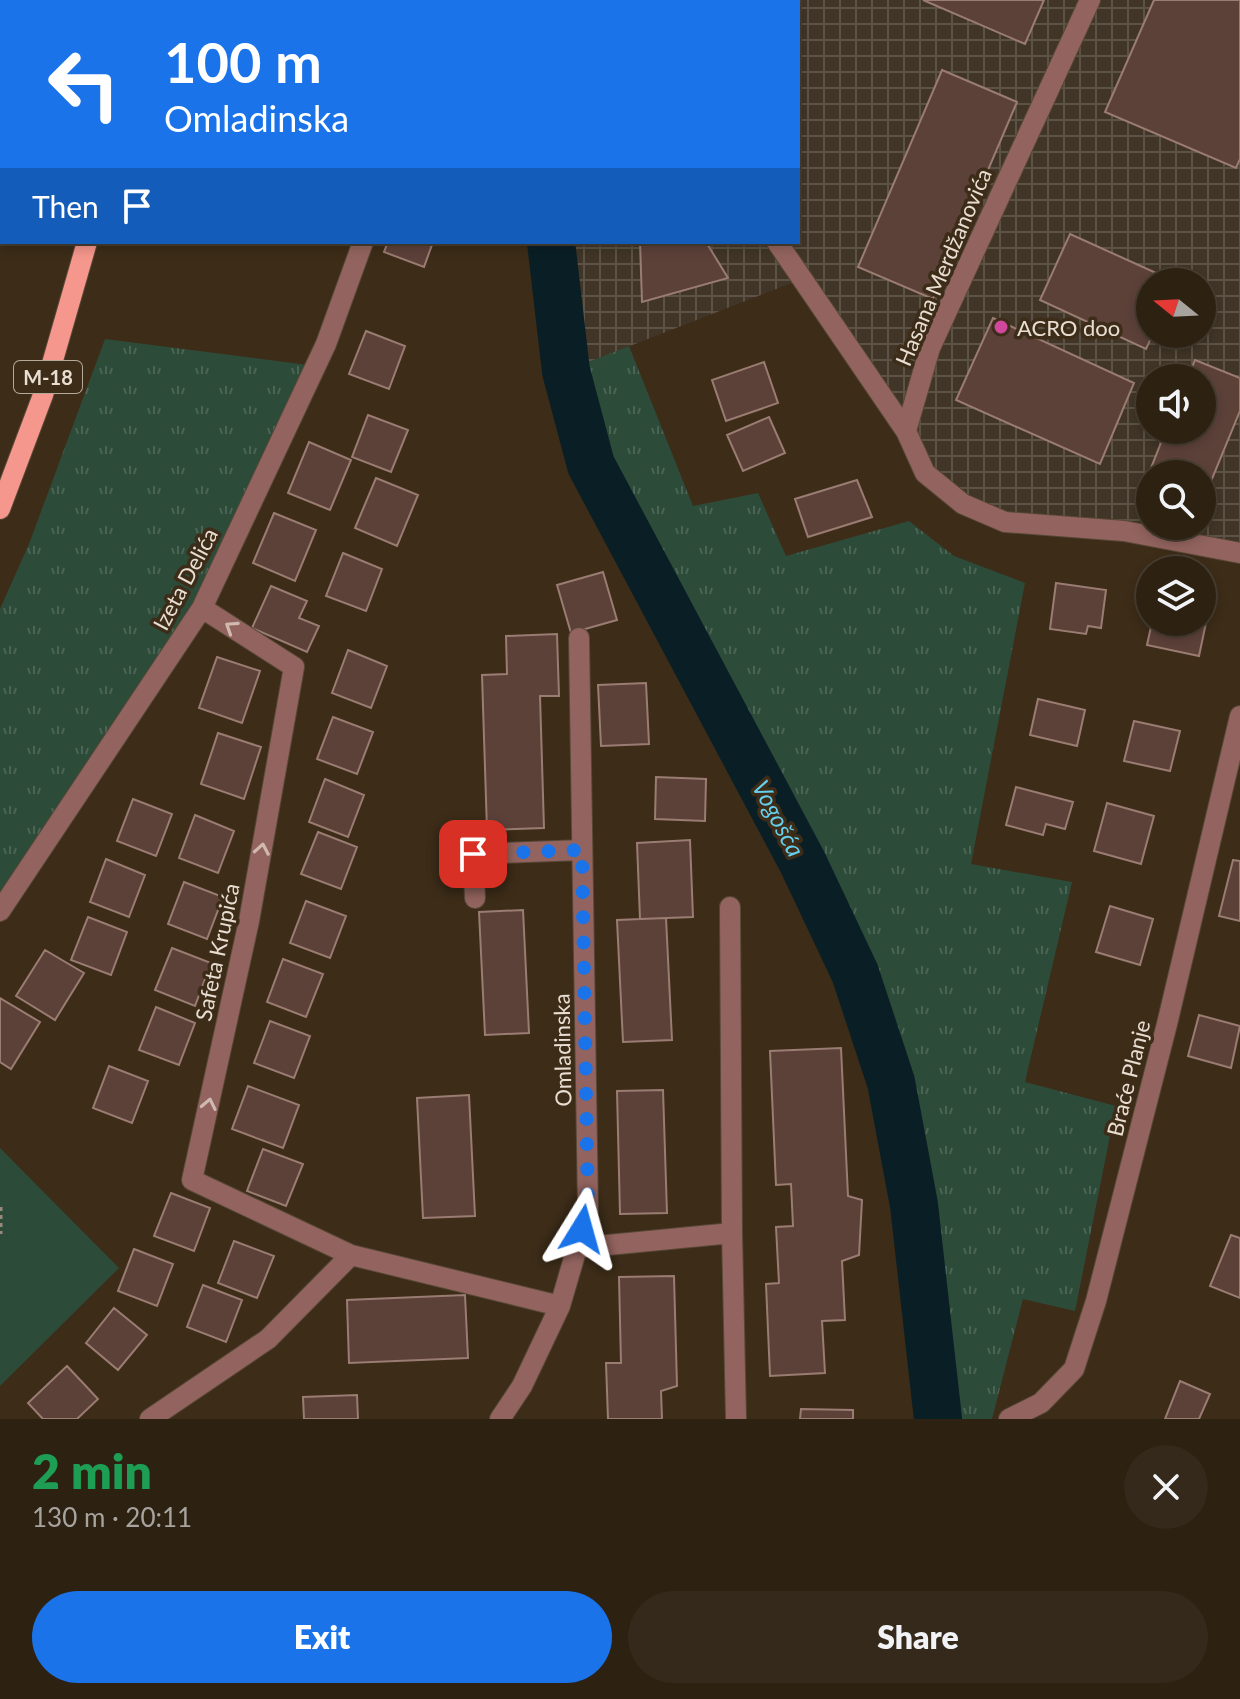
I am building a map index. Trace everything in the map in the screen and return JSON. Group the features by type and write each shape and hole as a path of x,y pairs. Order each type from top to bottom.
{"main road":[{"name":"M-18","path":"0,509 43,395 86,244"}],"street":[{"name":"Hasana Merdžanovića","path":"906,431 930,348 1090,0"},
{"name":"Izeta Delića","path":"0,911 202,608 326,344 362,244"},
{"path":"778,244 906,431 925,473 963,504 1005,522 1124,531 1240,553"},
{"name":"Safeta Krupića","path":"202,608 294,667 249,921 192,1180 351,1255 560,1306"},
{"name":"Omladinska","path":"500,1419 522,1386 560,1306 588,1210 579,638"},
{"name":"Braće Planje","path":"1009,1419 1041,1403 1074,1369 1096,1301 1167,1024 1240,716"},
{"path":"475,898 473,854 582,850"},
{"path":"730,907 736,1419"},
{"path":"577,1248 732,1233"},
{"path":"150,1419 268,1339 351,1255"}],"path":[{"path":"0,1207 0,1234"}],"shaded area":[{"path":"800,0 1240,0 1240,553 1141,540 1216,540 1216,460 1136,460 1136,539 1005,522 925,473 802,279 566,371 551,244 800,244"}],"green space":[{"path":"105,339 316,366 202,608 0,896 0,609 29,544"},
{"path":"629,346 693,506 758,493 786,556 909,521 954,556 1025,583 971,864 1072,882 1025,1082 1116,1106 1075,1311 1023,1299 992,1419 938,1419 914,1205 891,1082 855,973 803,863 591,465 566,371"},
{"path":"0,1148 119,1268 0,1386"}],"building":[{"path":"923,0 1044,0 1025,44"},
{"path":"1154,0 1240,0 1240,159 1236,168 1105,112"},
{"path":"942,70 1017,102 933,299 858,267"},
{"path":"1070,234 1145,268 1136,268 1136,344 1040,300"},
{"path":"387,244 432,244 424,267 384,252"},
{"path":"640,244 707,244 728,278 642,302"},
{"path":"993,318 1134,383 1100,464 956,400"},
{"path":"366,331 405,346 389,389 349,374"},
{"path":"764,362 778,403 726,421 712,380"},
{"path":"1216,368 1240,378 1240,411 1216,469 1216,460 1154,460 1160,444 1216,444"},
{"path":"368,415 408,430 391,472 352,457"},
{"path":"769,417 785,453 743,471 727,435"},
{"path":"309,442 351,460 330,510 288,493"},
{"path":"376,478 418,495 397,546 355,528"},
{"path":"857,480 872,517 808,537 795,499"},
{"path":"274,513 316,530 295,581 253,563"},
{"path":"343,553 382,569 366,611 326,596"},
{"path":"603,572 617,620 571,633 557,585"},
{"path":"1056,583 1106,590 1101,628 1088,626 1086,634 1050,629"},
{"path":"271,586 307,601 299,618 319,626 307,652 252,628"},
{"path":"557,634 559,696 540,696 544,828 487,830 482,675 507,674 506,636"},
{"path":"1149,636 1203,636 1199,656 1147,645"},
{"path":"348,650 387,666 371,708 332,693"},
{"path":"217,657 260,671 242,723 199,708"},
{"path":"646,683 649,744 601,746 598,685"},
{"path":"1038,699 1085,710 1077,746 1030,735"},
{"path":"333,717 373,732 357,774 317,759"},
{"path":"1134,721 1180,731 1170,771 1124,761"},
{"path":"218,733 261,747 244,799 201,784"},
{"path":"656,777 706,779 705,821 655,819"},
{"path":"325,779 364,795 348,837 309,822"},
{"path":"1016,787 1073,802 1065,829 1046,824 1043,835 1006,825"},
{"path":"133,799 172,814 156,856 117,841"},
{"path":"1107,803 1154,816 1141,864 1094,851"},
{"path":"195,815 234,831 218,873 179,858"},
{"path":"318,832 357,847 341,889 301,874"},
{"path":"690,840 693,917 640,919 637,843"},
{"path":"106,859 145,875 129,917 90,902"},
{"path":"1233,860 1240,861 1240,921 1219,916"},
{"path":"184,882 223,897 207,939 168,924"},
{"path":"306,901 346,916 330,958 290,943"},
{"path":"1110,906 1153,919 1140,965 1096,952"},
{"path":"523,910 529,1033 485,1035 479,912"},
{"path":"88,917 127,932 111,975 71,960"},
{"path":"666,918 672,1040 623,1042 617,920"},
{"path":"172,948 211,963 195,1006 155,990"},
{"path":"45,950 84,973 55,1020 16,996"},
{"path":"283,959 323,974 306,1017 267,1002"},
{"path":"0,998 40,1022 11,1069 0,1062"},
{"path":"156,1007 195,1023 179,1065 139,1050"},
{"path":"1199,1015 1240,1026 1231,1068 1188,1056"},
{"path":"270,1021 310,1036 294,1078 254,1063"},
{"path":"841,1048 848,1196 862,1200 859,1255 842,1261 845,1320 822,1321 825,1373 770,1376 766,1284 779,1283 776,1227 793,1226 791,1184 776,1185 770,1051"},
{"path":"109,1066 148,1081 132,1123 93,1108"},
{"path":"248,1086 299,1105 283,1148 232,1129"},
{"path":"663,1090 667,1213 620,1214 617,1091"},
{"path":"469,1095 475,1216 423,1218 417,1098"},
{"path":"263,1149 303,1164 286,1206 247,1191"},
{"path":"171,1193 210,1208 194,1251 154,1236"},
{"path":"1231,1235 1240,1238 1240,1298 1210,1286"},
{"path":"234,1241 274,1256 257,1298 218,1283"},
{"path":"134,1249 173,1264 157,1306 118,1291"},
{"path":"674,1276 677,1386 661,1391 662,1419 608,1419 606,1363 621,1363 619,1277"},
{"path":"203,1285 242,1300 226,1342 187,1327"},
{"path":"465,1295 468,1358 349,1363 347,1300"},
{"path":"114,1308 147,1335 118,1370 86,1343"},
{"path":"67,1366 98,1399 77,1419 43,1419 28,1403"},
{"path":"1180,1381 1210,1394 1199,1419 1165,1419"},
{"path":"357,1395 358,1419 304,1419 303,1397"},
{"path":"801,1409 853,1410 853,1419 800,1419"}],"waterway":[{"name":"Vogošća","path":"551,244 566,371 591,465 803,863 855,973 891,1082 914,1205 938,1419"}],"place":[{"name":"ACRO doo","path":"1001,327"}],"route":[{"path":"473,854 582,850 588,1210 582,1229"}]}
